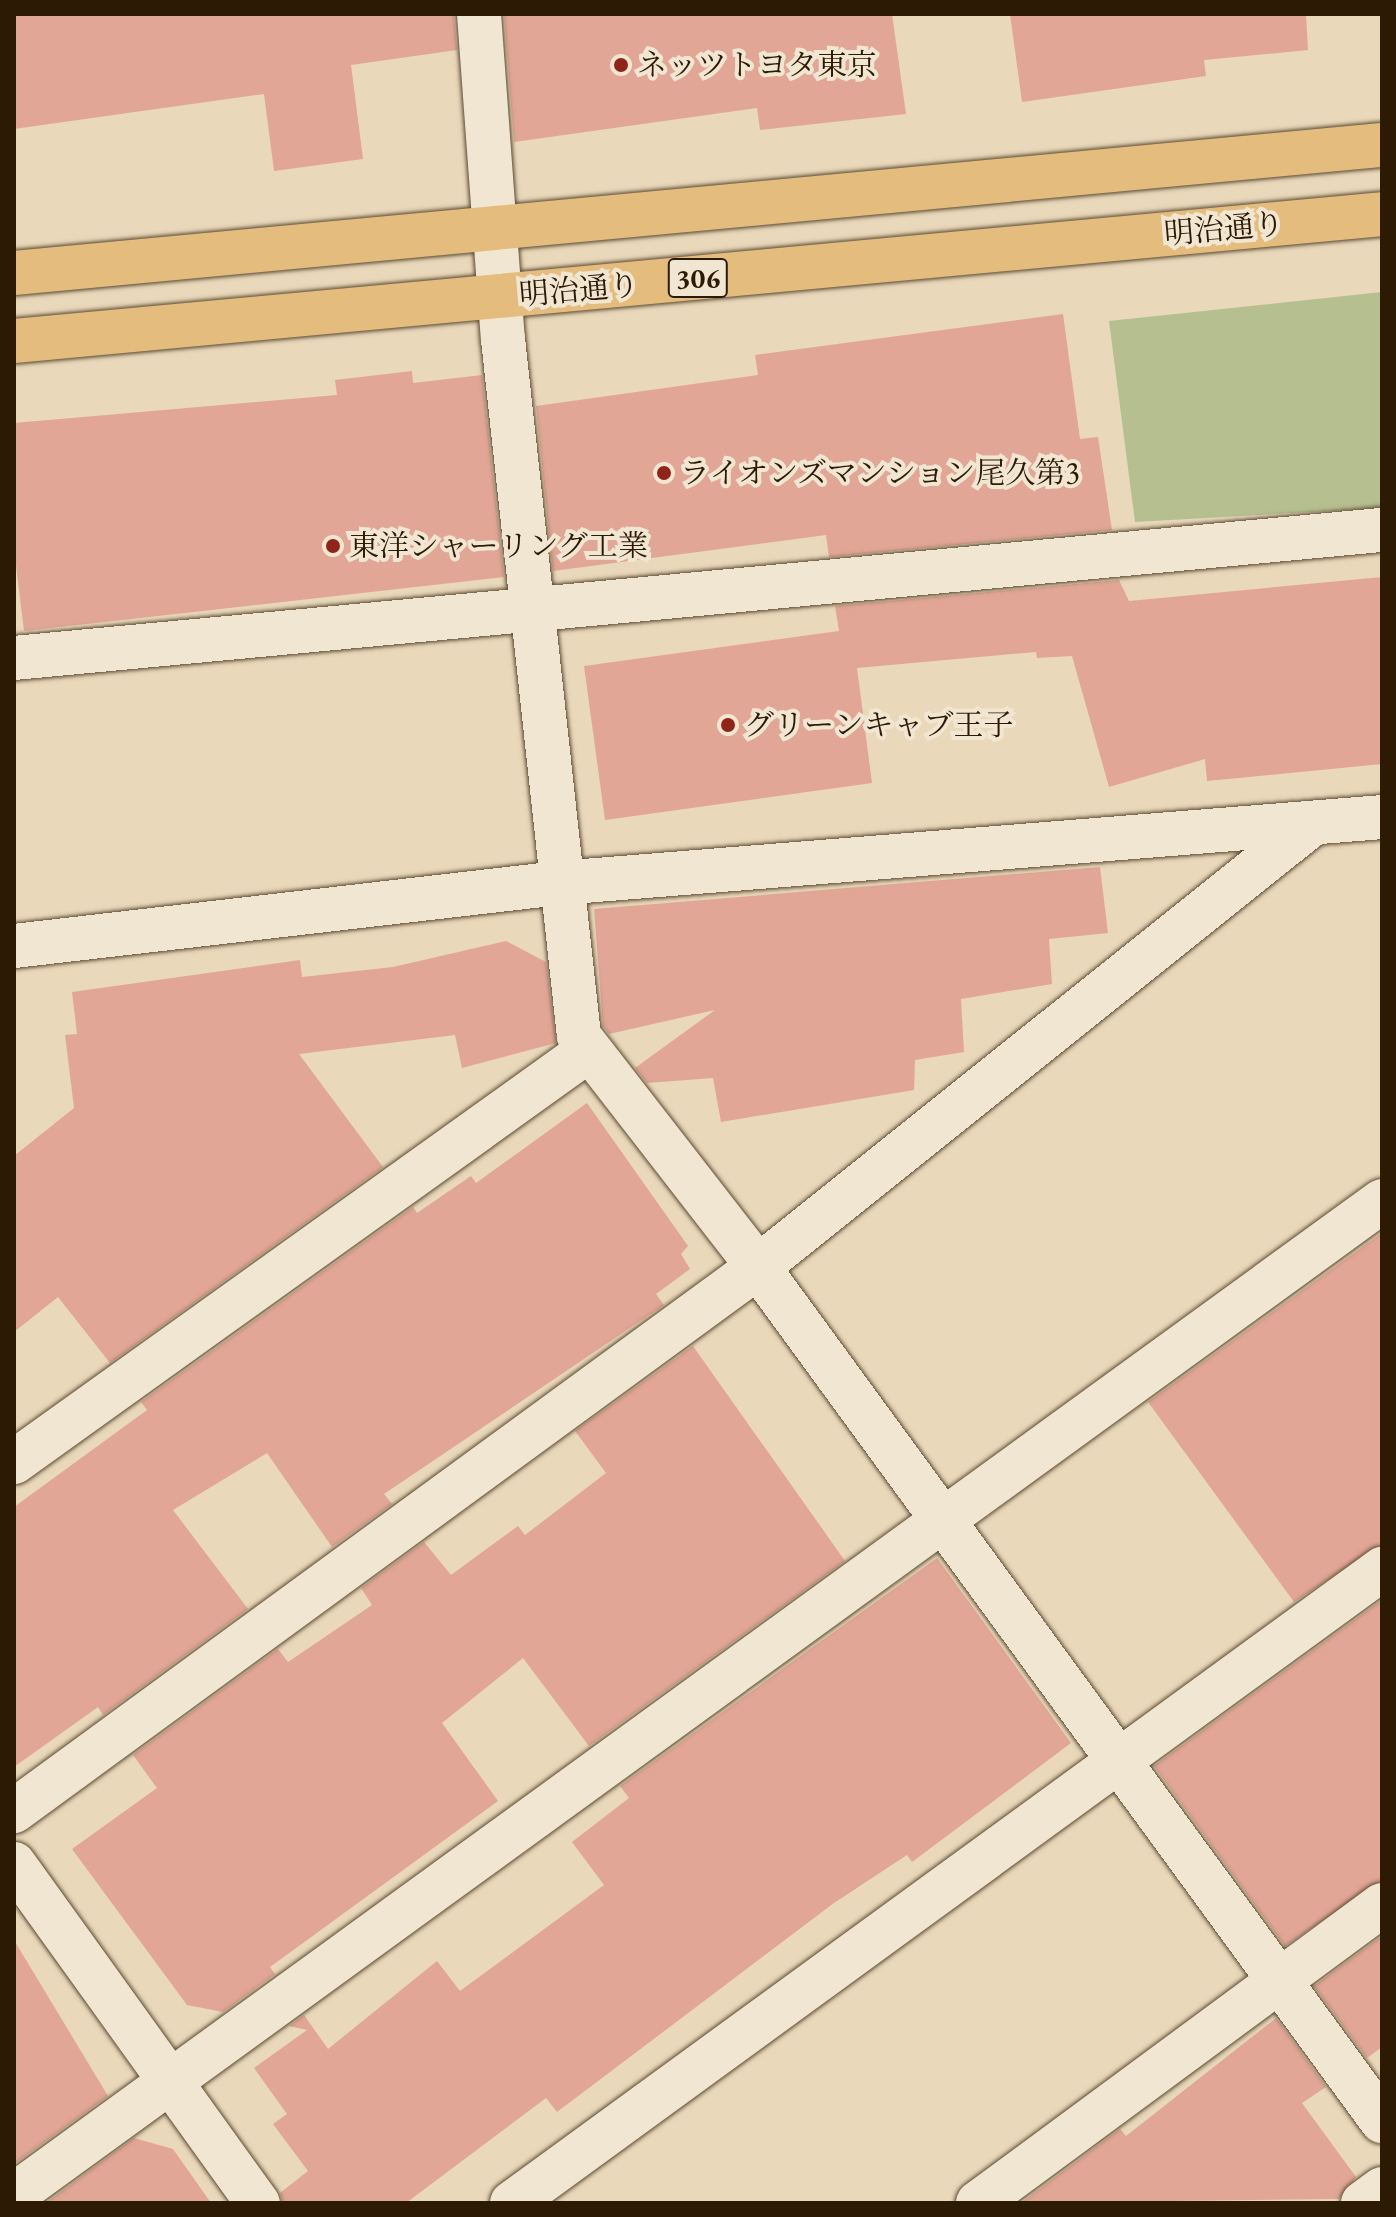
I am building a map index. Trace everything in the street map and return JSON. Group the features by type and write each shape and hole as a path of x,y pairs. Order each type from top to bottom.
{"main road":[{"name":"306","path":"14,273 493,225 1382,145"},
{"name":"明治通り","path":"14,341 1382,214"}],"street":[{"path":"479,14 500,297 536,609 559,883 579,1036 758,1267 1382,2121"},
{"path":"14,658 1382,530"},
{"path":"14,946 559,883 1382,817"},
{"path":"14,1811 758,1267 1312,824"},
{"path":"14,1462 589,1050"},
{"path":"14,2195 1382,1201"},
{"path":"512,2203 1382,1569"},
{"path":"14,1864 258,2203"},
{"path":"978,2203 1382,1905"},
{"path":"1363,2203 1382,2189"}],"green space":[{"path":"1382,292 1382,508 1135,522 1109,321"}],"building":[{"path":"14,14 454,14 457,50 351,65 363,159 274,171 264,94 14,129"},
{"name":"ネッツトヨタ東京","path":"504,14 892,14 906,114 760,130 757,108 514,142"},
{"path":"1010,14 1306,14 1308,50 1204,60 1206,76 1022,102"},
{"path":"1063,314 1080,439 1098,437 1112,530 829,557 826,535 553,571 536,406 758,375 755,355"},
{"path":"412,371 413,383 482,375 504,577 24,631 14,549 14,423 337,395 335,380"},
{"path":"1382,577 1382,764 1207,781 1205,759 1109,787 1072,656 1037,658 1036,652 857,668 872,783 605,820 584,666 839,631 835,606 1119,580 1129,601"},
{"path":"1100,867 1108,933 1049,939 1052,984 961,999 964,1052 915,1060 914,1090 721,1122 713,1078 647,1083 635,1068 715,1010 609,1034 603,1026 594,909"},
{"path":"506,941 546,962 556,1043 462,1068 455,1035 299,1054 383,1167 110,1363 58,1297 14,1332 14,1156 74,1108 65,1035 77,1034 72,992 300,960 302,977 393,967"},
{"path":"587,1103 688,1246 681,1254 690,1269 656,1294 664,1305 384,1494 392,1504 332,1547 267,1453 173,1510 248,1609 103,1715 98,1707 14,1767 14,1507 147,1410 141,1402 413,1207 417,1213 471,1176 476,1183"},
{"path":"1382,1233 1382,1544 1294,1602 1148,1402"},
{"path":"693,1346 845,1561 589,1746 523,1658 442,1723 498,1801 270,1967 275,1974 223,2012 187,2005 72,1849 157,1788 133,1755 278,1649 288,1662 372,1605 361,1588 424,1542 451,1575 518,1526 525,1535 606,1473 575,1431"},
{"path":"937,1558 1071,1743 912,1862 907,1855 834,1903 557,2112 546,2098 406,2203 283,2203 280,2193 308,2171 273,2124 287,2114 254,2068 307,2030 289,2026 304,2015 328,2049 437,1961 460,1991 604,1885 572,1842 629,1798 620,1786"},
{"path":"1382,1600 1382,1880 1285,1946 1154,1766"},
{"path":"1382,1936 1382,2047 1367,2058 1314,1986"},
{"path":"14,1940 108,2096 14,2164"},
{"path":"1276,2018 1326,2087 1302,2103 1356,2177 1339,2199 1021,2203 1120,2129 1126,2136"},
{"path":"134,2138 173,2149 211,2203 46,2203"}],"place":[{"name":"ネッツトヨタ東京","path":"621,65"},
{"name":"ライオンズマンション尾久第3","path":"664,473"},
{"name":"東洋シャーリング工業","path":"333,546"},
{"name":"グリーンキャブ王子","path":"728,725"}]}
